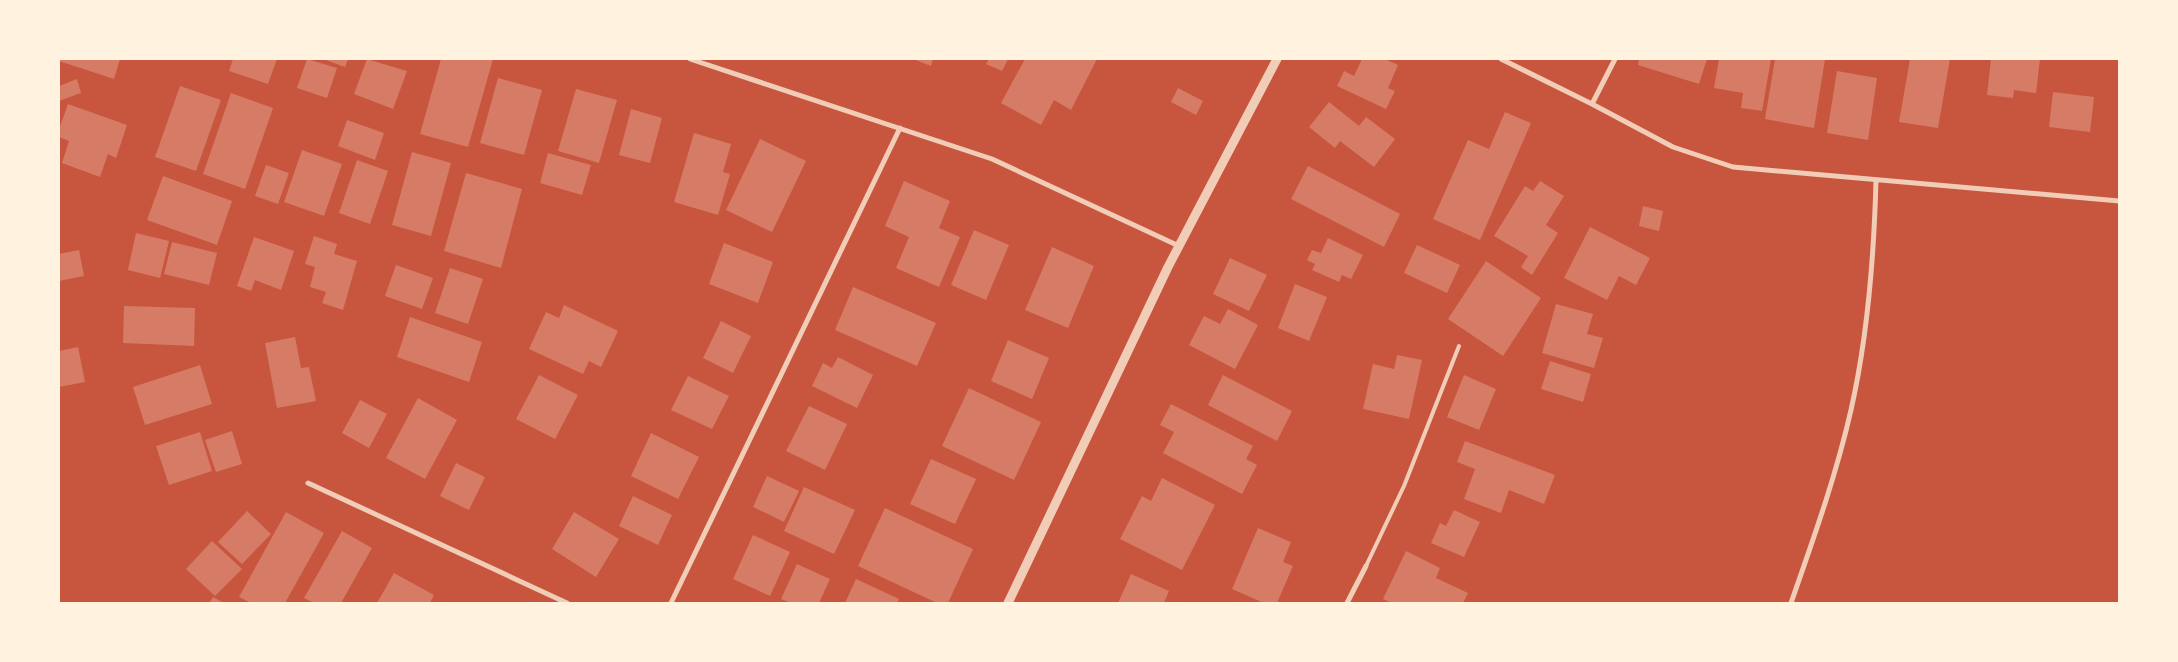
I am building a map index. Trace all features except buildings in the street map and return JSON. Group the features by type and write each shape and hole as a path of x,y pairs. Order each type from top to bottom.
{"street":[{"path":"690,59 992,159 1179,246"},
{"path":"1008,603 1179,246 1277,59"},
{"path":"1500,59 1592,104 1673,147 1733,167 2119,201"},
{"path":"1592,104 1615,59"},
{"path":"671,603 900,128"},
{"path":"1791,603 1819,523 1851,410 1869,296 1876,180"},
{"path":"308,483 567,603"},
{"path":"1347,603 1366,566"}],"lane":[{"path":"1366,566 1404,486 1459,346"}]}
